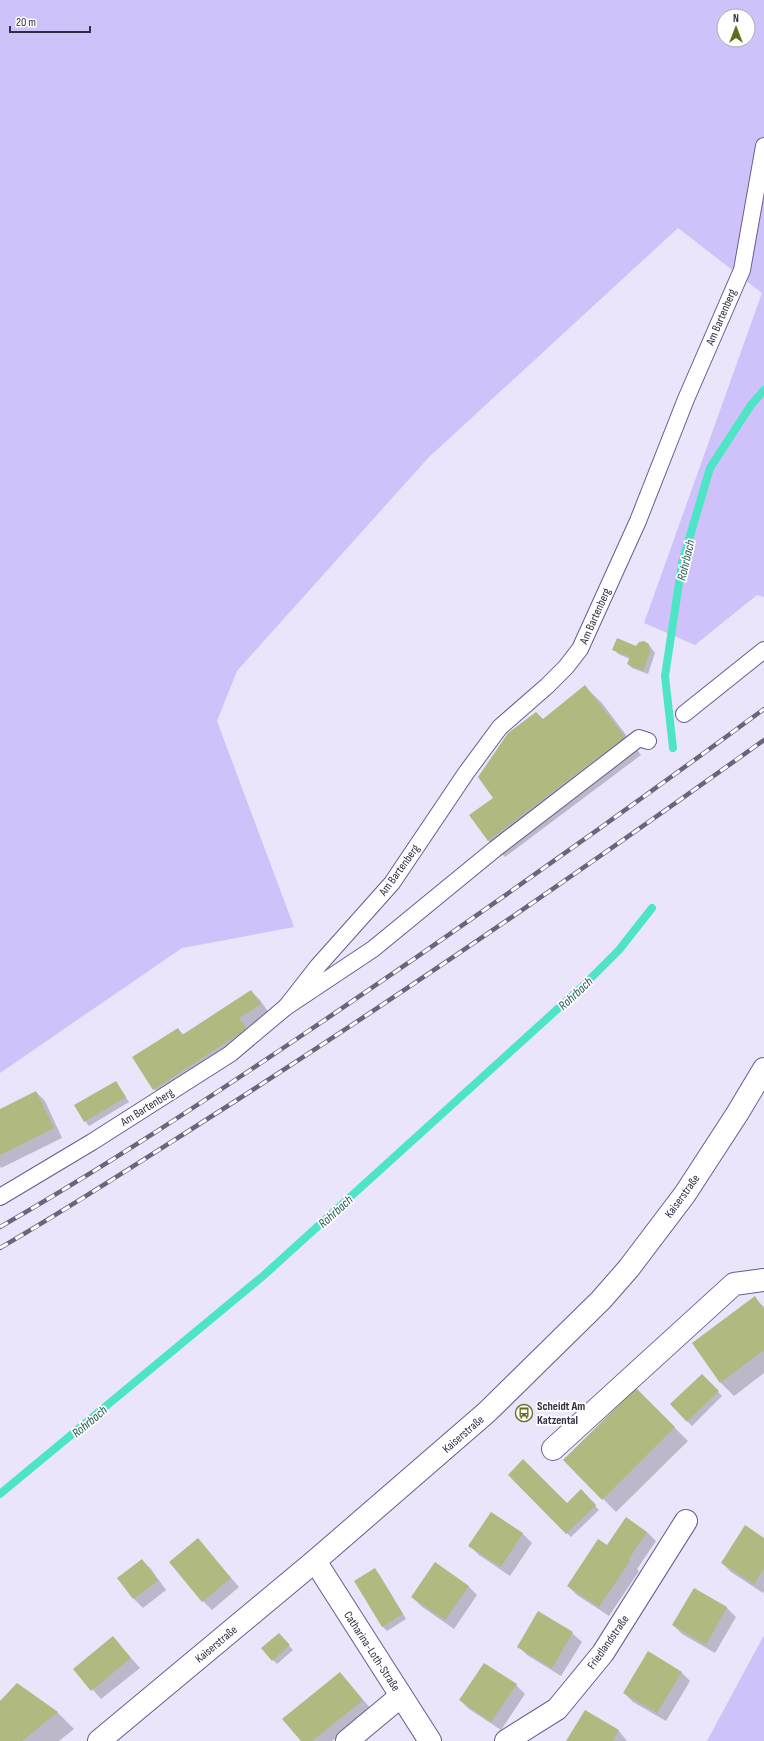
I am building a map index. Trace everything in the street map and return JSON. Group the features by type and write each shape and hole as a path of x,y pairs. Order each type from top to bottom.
{"main road":[{"name":"Kaiserstraße","path":"100,1741 315,1561 487,1412 600,1300 628,1268 685,1194 737,1114 764,1069"},
{"path":"553,1449 734,1284 764,1280"},
{"name":"Friedlandstraße","path":"506,1741 557,1708 603,1653 686,1521"},
{"name":"Catharina-Loth-Straße","path":"315,1561 430,1741"},
{"path":"347,1741 401,1696"}],"lane":[{"name":"Am Bartenberg","path":"286,1007 318,966 392,884 466,773 500,727 547,686 580,649 638,521 686,399 742,270 764,146"},
{"path":"684,714 764,650"},
{"name":"Am Bartenberg","path":"0,1197 92,1142 230,1054 286,1007 373,948 495,849 639,738 648,741"}],"shaded area":[{"path":"0,0 764,0 764,597 757,595 695,645 644,623 762,293 678,228 428,458 237,671 217,721 294,927 182,948 0,1073"},
{"path":"764,1635 764,1741 707,1741"}],"building":[{"path":"617,638 636,646 639,642 644,641 649,644 650,652 643,671 627,664 630,657 612,650"},
{"path":"585,685 625,737 488,841 469,815 493,798 478,777 508,733 536,712 543,719"},
{"path":"251,990 261,1004 239,1018 247,1029 153,1090 132,1057 178,1028 182,1035"},
{"path":"116,1081 126,1097 84,1122 74,1105"},
{"path":"36,1091 54,1128 0,1155 0,1109"},
{"path":"755,1296 764,1310 764,1350 720,1383 692,1343"},
{"path":"702,1374 719,1391 687,1422 670,1404"},
{"path":"636,1388 675,1427 602,1500 563,1460"},
{"path":"523,1459 567,1503 581,1489 596,1505 566,1534 508,1475"},
{"path":"491,1512 523,1533 501,1567 468,1546"},
{"path":"626,1517 647,1532 628,1560 630,1561 599,1607 567,1586 598,1539 607,1545"},
{"path":"745,1525 764,1538 764,1568 754,1584 721,1563"},
{"path":"198,1538 231,1578 202,1602 169,1562"},
{"path":"142,1559 158,1581 133,1599 117,1578"},
{"path":"435,1562 469,1586 445,1620 411,1597"},
{"path":"375,1568 403,1614 382,1627 354,1581"},
{"path":"694,1588 727,1607 706,1645 672,1625"},
{"path":"538,1611 573,1632 552,1668 517,1647"},
{"path":"279,1633 290,1645 272,1661 261,1648"},
{"path":"113,1636 131,1658 91,1691 73,1669"},
{"path":"648,1651 682,1672 657,1713 623,1693"},
{"path":"484,1663 517,1684 491,1722 459,1700"},
{"path":"340,1672 363,1700 312,1741 301,1741 282,1719"},
{"path":"17,1683 58,1712 22,1741 0,1741 0,1701"},
{"path":"585,1710 619,1730 613,1741 566,1741"}],"waterway":[{"name":"Rohrbach","path":"673,748 665,676 682,563 710,468 751,405 764,390"},
{"name":"Rohrbach","path":"0,1494 263,1276 584,985 619,950 652,908"}],"railway":[{"path":"0,1227 77,1182 301,1036 534,875 764,709"},
{"path":"0,1248 112,1180 223,1109 428,974 631,835 764,740"}],"place":[{"name":"Scheidt Am Katzental","path":"524,1413"}]}
